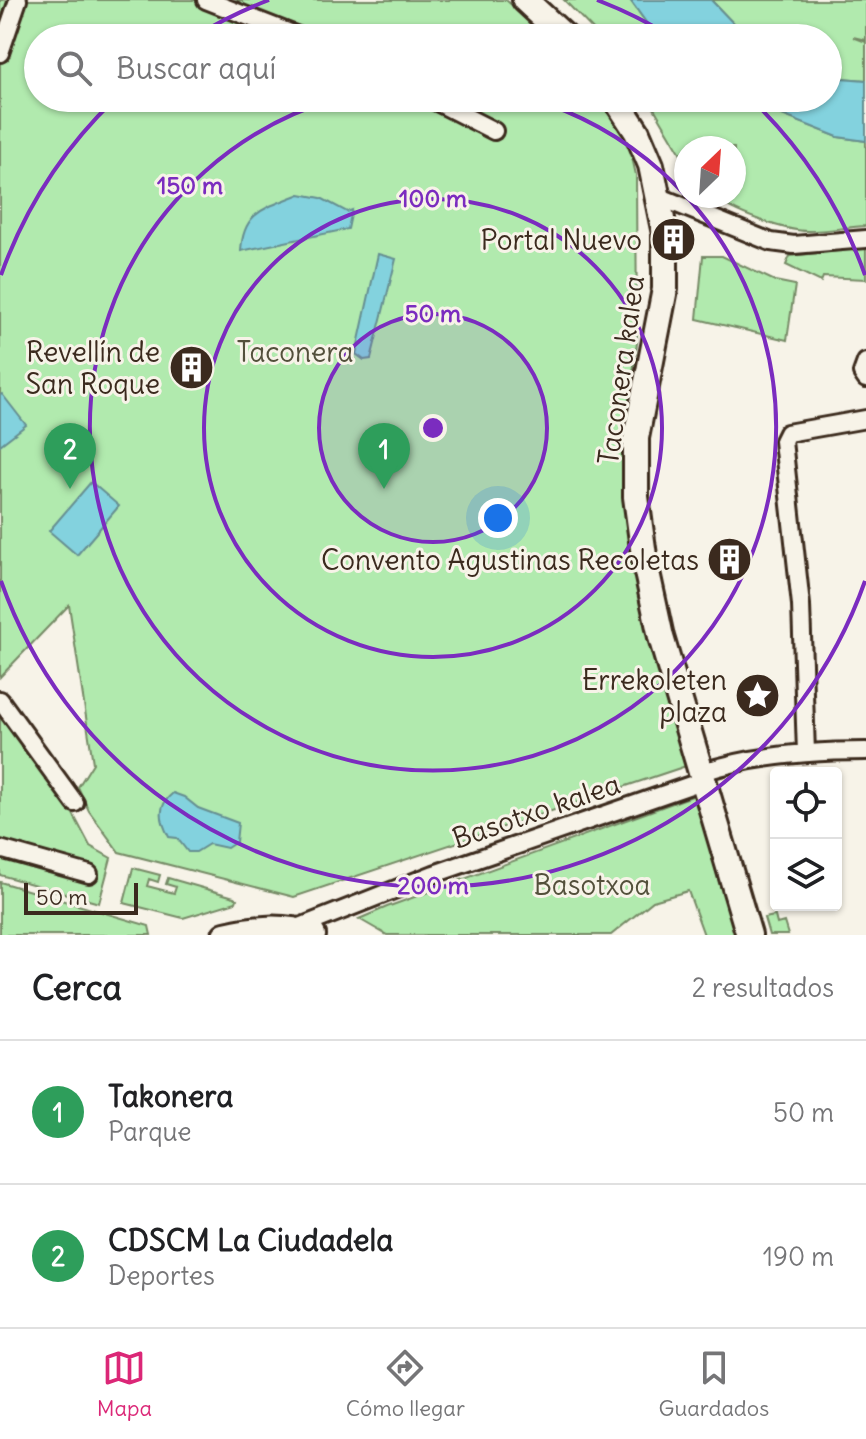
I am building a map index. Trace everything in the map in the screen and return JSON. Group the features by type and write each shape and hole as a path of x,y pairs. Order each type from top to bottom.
{"street":[{"path":"0,53 4,26 18,0"},
{"path":"206,0 267,24"},
{"path":"525,0 551,24"},
{"path":"457,112 494,131"},
{"name":"Taconera kalea","path":"624,112 637,132 651,165 660,197 665,234 665,289 636,438 636,497 645,563 661,637 749,935"},
{"path":"660,197 771,242 794,245 866,239"},
{"path":"866,362 862,373 866,379"},
{"path":"806,753 801,605 783,441 787,433 866,419"},
{"path":"0,700 75,803"},
{"name":"Basotxo kalea","path":"304,932 434,874 733,763 806,753 865,752"},
{"path":"0,849 89,874"},
{"path":"225,935 258,928 304,932"}],"green space":[{"name":"Taconera","path":"0,0 506,0 533,24 24,24 24,112 612,112 629,144 636,175 637,343 624,442 630,553 686,766 294,897 119,852 89,811 78,787 93,763 69,605 0,677"},
{"path":"564,0 630,0 647,24 587,24"},
{"path":"711,0 866,0 866,40 853,37 866,42 866,80 842,78 842,24 732,22"},
{"path":"656,112 775,112 838,137 866,141 866,226 815,231 786,228 732,208 746,208 746,136 674,136 674,142"},
{"path":"866,248 866,279 823,277 821,282 786,265 790,256"},
{"path":"703,256 722,256 775,281 795,285 787,340 697,319"},
{"path":"0,716 70,808 90,846 111,858 99,903 0,875"},
{"name":"Basotxoa","path":"703,792 743,935 704,935 688,891 653,901 611,935 387,935 359,919 387,907"},
{"path":"133,868 160,875 158,882 149,879 147,886 174,893 176,887 166,884 168,878 237,899 236,902 183,918 124,903"},
{"path":"0,882 149,926 151,935 0,935"},
{"path":"775,916 777,924 784,922 788,935 769,935 764,918"}],"water":[{"path":"630,0 711,0 735,24 647,24"},
{"path":"842,78 866,80 866,141 838,137 775,112 842,112"},
{"path":"300,194 321,198 347,212 352,210 348,229 241,251 246,227 259,212"},
{"path":"378,254 396,259 371,359 364,360 356,354"},
{"path":"0,395 26,425 0,445"},
{"path":"91,482 119,506 77,555 49,531"},
{"path":"173,793 198,808 238,823 236,842 227,848 209,844 196,852 188,852 177,838 169,837 162,819 164,803"}],"place":[{"name":"Portal Nuevo","path":"673,240"},
{"name":"Revellín de San Roque","path":"191,368"},
{"name":"CDSCM La Ciudadela","path":"70,489"},
{"name":"Takonera","path":"384,489"},
{"name":"Convento Agustinas Recoletas","path":"730,560"},
{"name":"Errekoleten plaza","path":"758,696"}]}
